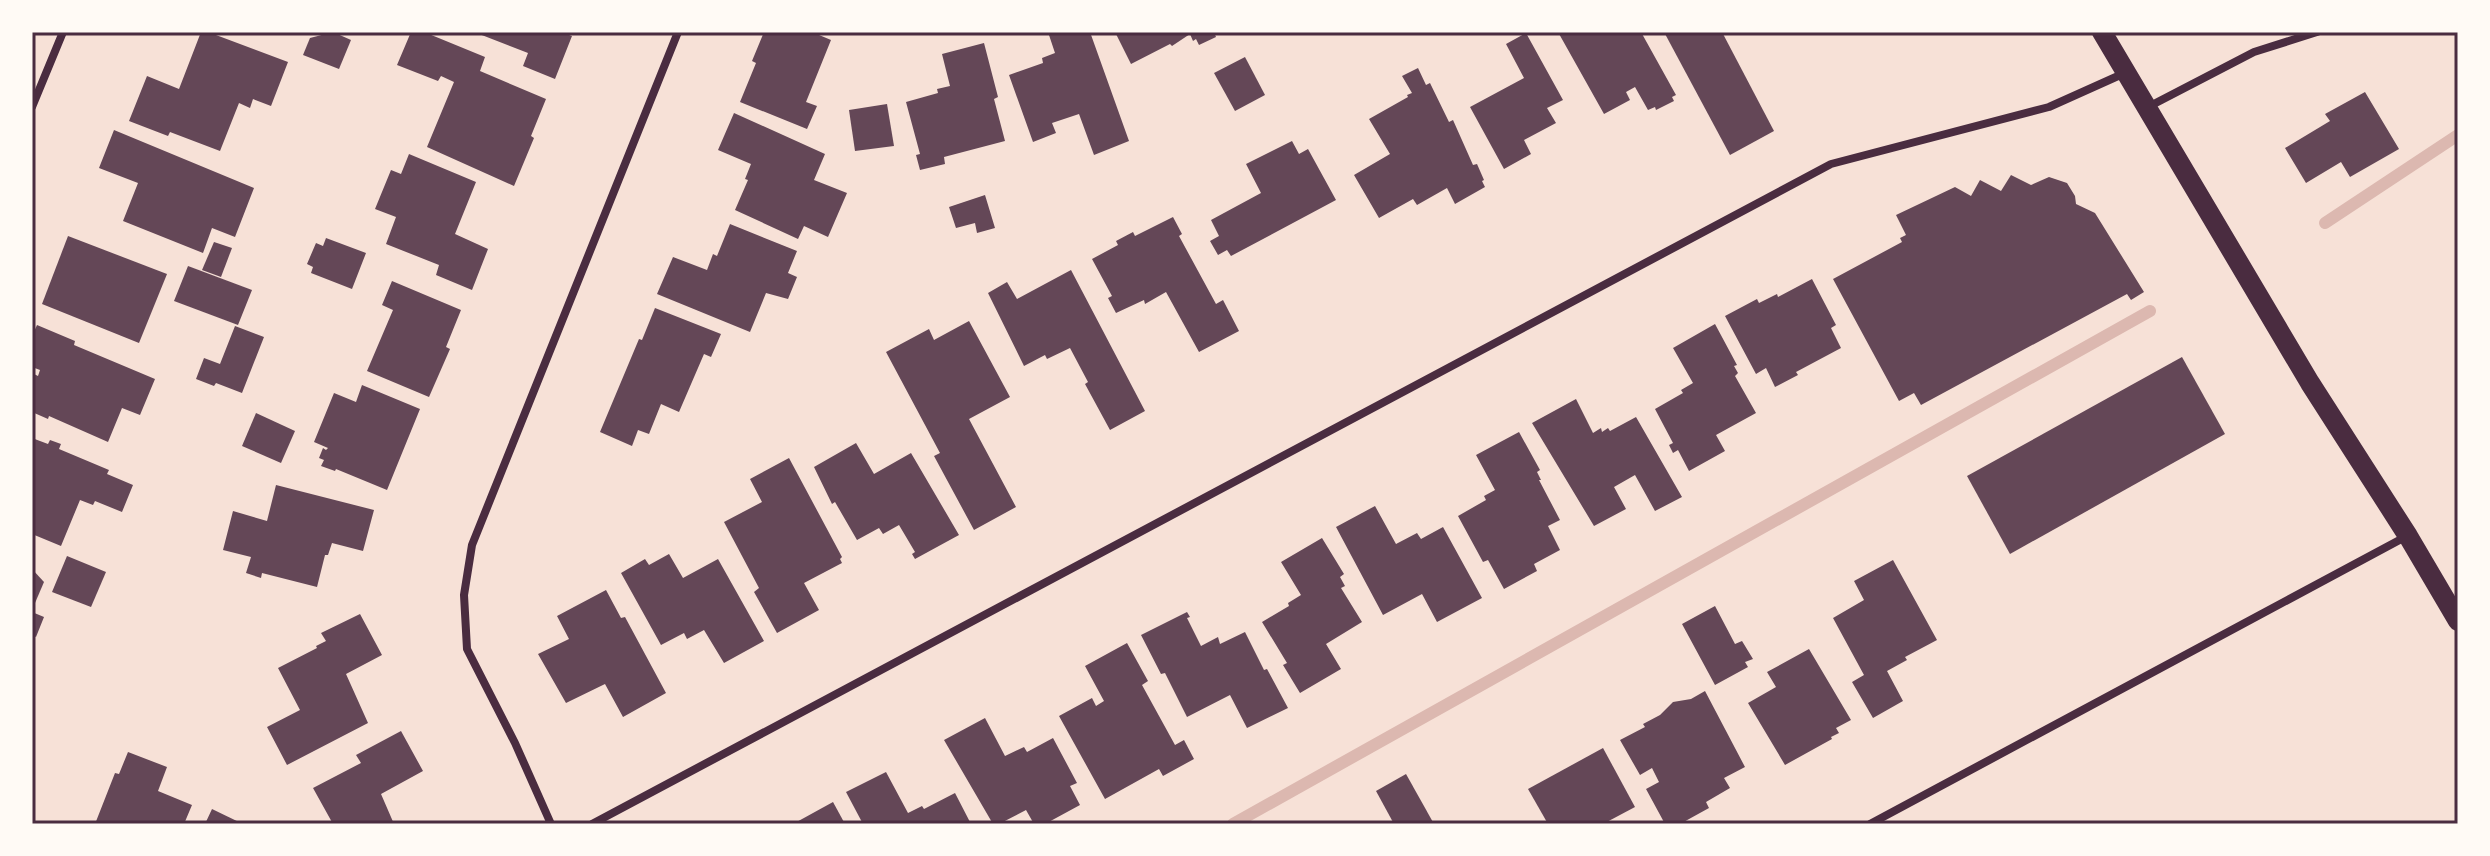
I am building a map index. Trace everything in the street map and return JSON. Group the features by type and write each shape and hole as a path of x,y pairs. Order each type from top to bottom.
{"main road":[{"path":"2102,32 2310,383 2408,536 2458,621"}],"street":[{"path":"32,107 63,32"},
{"path":"551,824 515,743 467,649 464,595 472,545 678,32"},
{"path":"2148,107 2254,52 2317,32"},
{"path":"592,824 1831,164 2049,107 2127,72"},
{"path":"1870,824 2408,536"}],"building":[{"path":"201,32 288,62 271,106 253,99 250,108 239,103 220,151 129,121 147,76 179,89"},
{"path":"333,32 351,40 339,69 303,55 310,38"},
{"path":"411,32 424,32 485,57 480,71 546,99 514,186 427,147 454,82 441,76 438,81 397,65"},
{"path":"474,32 561,32 572,36 555,79 523,66 528,53"},
{"path":"764,32 812,32 831,40 806,102 817,106 807,129 740,102 756,63 752,61"},
{"path":"1048,32 1090,32 1129,141 1094,155 1079,114 1052,123 1056,133 1033,142 1009,75 1043,63 1042,58 1055,53"},
{"path":"1115,32 1214,32 1216,37 1199,45 1190,34 1172,46 1170,44 1131,64"},
{"path":"1558,32 1641,32 1676,95 1672,97 1674,101 1656,110 1655,107 1648,110 1635,87 1626,92 1630,100 1604,114"},
{"path":"1664,32 1722,32 1774,131 1730,155"},
{"path":"1526,33 1563,100 1547,108 1556,123 1524,140 1531,154 1504,169 1470,107 1524,78 1506,44"},
{"path":"984,43 1005,141 944,157 945,164 920,170 916,155 920,154 906,102 938,93 937,89 950,86 942,54"},
{"path":"1245,57 1265,95 1235,111 1214,73"},
{"path":"1418,68 1426,85 1430,83 1449,122 1453,120 1473,165 1477,164 1485,187 1455,204 1447,188 1417,205 1413,199 1379,218 1354,175 1390,154 1369,119 1412,93 1402,76"},
{"path":"2365,92 2399,149 2350,177 2341,162 2306,183 2285,148 2330,121 2325,114"},
{"path":"887,104 894,146 855,151 849,110"},
{"path":"734,113 825,154 814,180 847,193 828,237 804,226 798,239 735,210 748,180 745,179 751,164 718,150"},
{"path":"114,130 254,188 235,237 212,228 203,253 123,221 138,183 99,168"},
{"path":"1292,141 1299,154 1308,149 1336,200 1231,256 1227,250 1218,255 1210,241 1219,236 1211,220 1261,193 1246,164"},
{"path":"409,154 476,182 455,234 488,249 472,290 436,275 439,265 386,244 396,217 375,209 391,170 401,174"},
{"path":"2011,175 2031,185 2049,177 2067,183 2076,204 2095,213 2144,292 2131,300 2127,294 1921,405 1914,393 1899,401 1833,279 1902,242 1900,238 1906,235 1896,215 1955,187 1971,196 1980,180 2001,191"},
{"path":"985,195 995,228 977,233 975,223 956,228 949,207"},
{"path":"1173,217 1182,234 1179,236 1216,304 1223,300 1239,331 1199,352 1166,292 1145,304 1144,300 1116,313 1108,298 1112,296 1092,259 1118,245 1116,241 1133,232 1135,236"},
{"path":"730,224 797,251 788,273 797,277 788,299 766,293 750,332 657,294 673,257 707,270 713,254 717,256"},
{"path":"68,236 167,274 139,343 42,304"},
{"path":"326,238 366,253 352,289 311,273 313,267 307,264 316,243 323,246"},
{"path":"214,242 232,248 221,277 202,270"},
{"path":"188,266 252,290 238,325 174,301"},
{"path":"1071,270 1145,411 1110,430 1070,348 1047,359 1045,355 1024,366 988,293 1007,282 1017,299"},
{"path":"1812,279 1836,325 1831,328 1841,348 1775,387 1766,368 1756,374 1725,316 1757,299 1759,303 1777,294 1778,297"},
{"path":"392,281 461,310 446,347 450,349 429,397 367,371 393,310 382,305"},
{"path":"655,308 721,334 711,357 704,354 679,412 661,404 649,434 638,430 632,446 600,432"},
{"path":"969,321 1010,397 969,419 1016,507 974,530 934,456 940,453 886,352 929,329 934,340"},
{"path":"1715,324 1737,365 1734,366 1738,373 1735,376 1756,413 1716,435 1725,451 1689,471 1678,450 1673,453 1669,445 1673,443 1655,409 1683,393 1681,390 1693,383 1673,348"},
{"path":"37,325 75,341 74,345 155,379 140,415 122,408 108,442 49,416 48,419 32,412 32,373 38,376 40,370 32,367 32,336"},
{"path":"235,326 264,337 242,393 196,379 204,358 220,364"},
{"path":"2182,357 2225,434 2010,554 1967,476"},
{"path":"362,385 420,409 387,490 321,466 324,460 319,458 323,448 328,448 314,442 334,393 356,402"},
{"path":"1576,399 1593,433 1601,428 1602,432 1608,428 1610,431 1636,417 1682,497 1655,511 1635,475 1614,487 1626,509 1594,526 1532,423"},
{"path":"256,413 295,431 281,463 242,446"},
{"path":"1519,432 1540,470 1537,472 1539,480 1560,520 1548,526 1560,550 1534,564 1537,571 1504,589 1488,560 1483,562 1458,516 1486,500 1484,496 1495,490 1476,455"},
{"path":"32,438 48,444 50,440 61,444 59,449 109,470 107,474 133,485 122,512 95,501 93,505 80,500 61,546 32,534"},
{"path":"856,443 874,474 911,453 959,535 915,559 912,554 915,552 899,525 883,534 879,528 857,540 835,502 832,504 814,467"},
{"path":"789,458 842,557 842,563 804,583 819,610 777,633 754,592 759,588 724,522 762,502 750,479"},
{"path":"276,485 374,510 363,551 332,543 328,555 325,555 317,587 262,573 261,578 246,573 251,557 223,550 233,511 267,521"},
{"path":"1375,506 1396,544 1417,533 1421,539 1443,527 1482,598 1437,622 1422,594 1383,615 1336,527"},
{"path":"1322,538 1344,574 1340,577 1345,586 1341,588 1362,622 1326,644 1341,669 1300,693 1283,665 1287,663 1262,622 1301,595 1281,562"},
{"path":"669,554 683,578 718,559 764,641 724,663 704,630 687,639 684,633 661,645 621,573 645,559 649,565"},
{"path":"67,556 106,572 91,607 52,592"},
{"path":"1893,560 1937,640 1905,657 1907,660 1887,671 1903,701 1873,718 1852,682 1864,675 1833,618 1864,600 1854,581"},
{"path":"32,569 44,582 32,610"},
{"path":"606,590 621,618 625,617 666,693 623,717 605,684 566,703 538,654 569,639 557,616"},
{"path":"1715,606 1735,644 1742,641 1753,659 1745,662 1748,667 1715,685 1682,624"},
{"path":"32,612 44,617 36,637 32,635"},
{"path":"1187,612 1201,646 1218,637 1220,644 1245,632 1288,708 1247,728 1230,695 1187,717 1141,635"},
{"path":"360,614 382,655 346,674 368,723 287,765 267,727 300,710 278,668 326,641 321,633"},
{"path":"1127,643 1148,681 1142,685 1175,745 1184,740 1194,759 1163,776 1159,769 1105,799 1059,716 1092,698 1096,706 1104,701 1085,666"},
{"path":"1809,649 1851,720 1836,728 1839,733 1832,739 1785,765 1748,703 1776,687 1767,672"},
{"path":"1705,691 1745,767 1724,778 1730,788 1706,802 1709,808 1680,824 1665,824 1646,789 1659,782 1652,768 1640,775 1620,740 1645,727 1643,724 1660,715 1673,702 1691,699"},
{"path":"985,718 1005,756 1024,747 1027,752 1053,738 1077,783 1070,786 1080,805 1045,824 1034,824 1026,810 993,824 944,740"},
{"path":"401,731 423,771 381,794 394,824 333,824 313,788 361,763 356,755"},
{"path":"1603,748 1635,807 1603,824 1548,824 1528,789"},
{"path":"128,752 167,767 158,791 192,805 184,824 95,824 115,773 119,774"},
{"path":"886,772 908,813 922,806 924,809 955,793 971,824 863,824 846,792"},
{"path":"1406,774 1434,824 1394,824 1376,791"},
{"path":"833,802 845,824 793,824"},
{"path":"212,809 243,824 205,824"}],"waterway":[{"path":"2325,223 2458,135"},
{"path":"1233,824 2150,311"}]}
